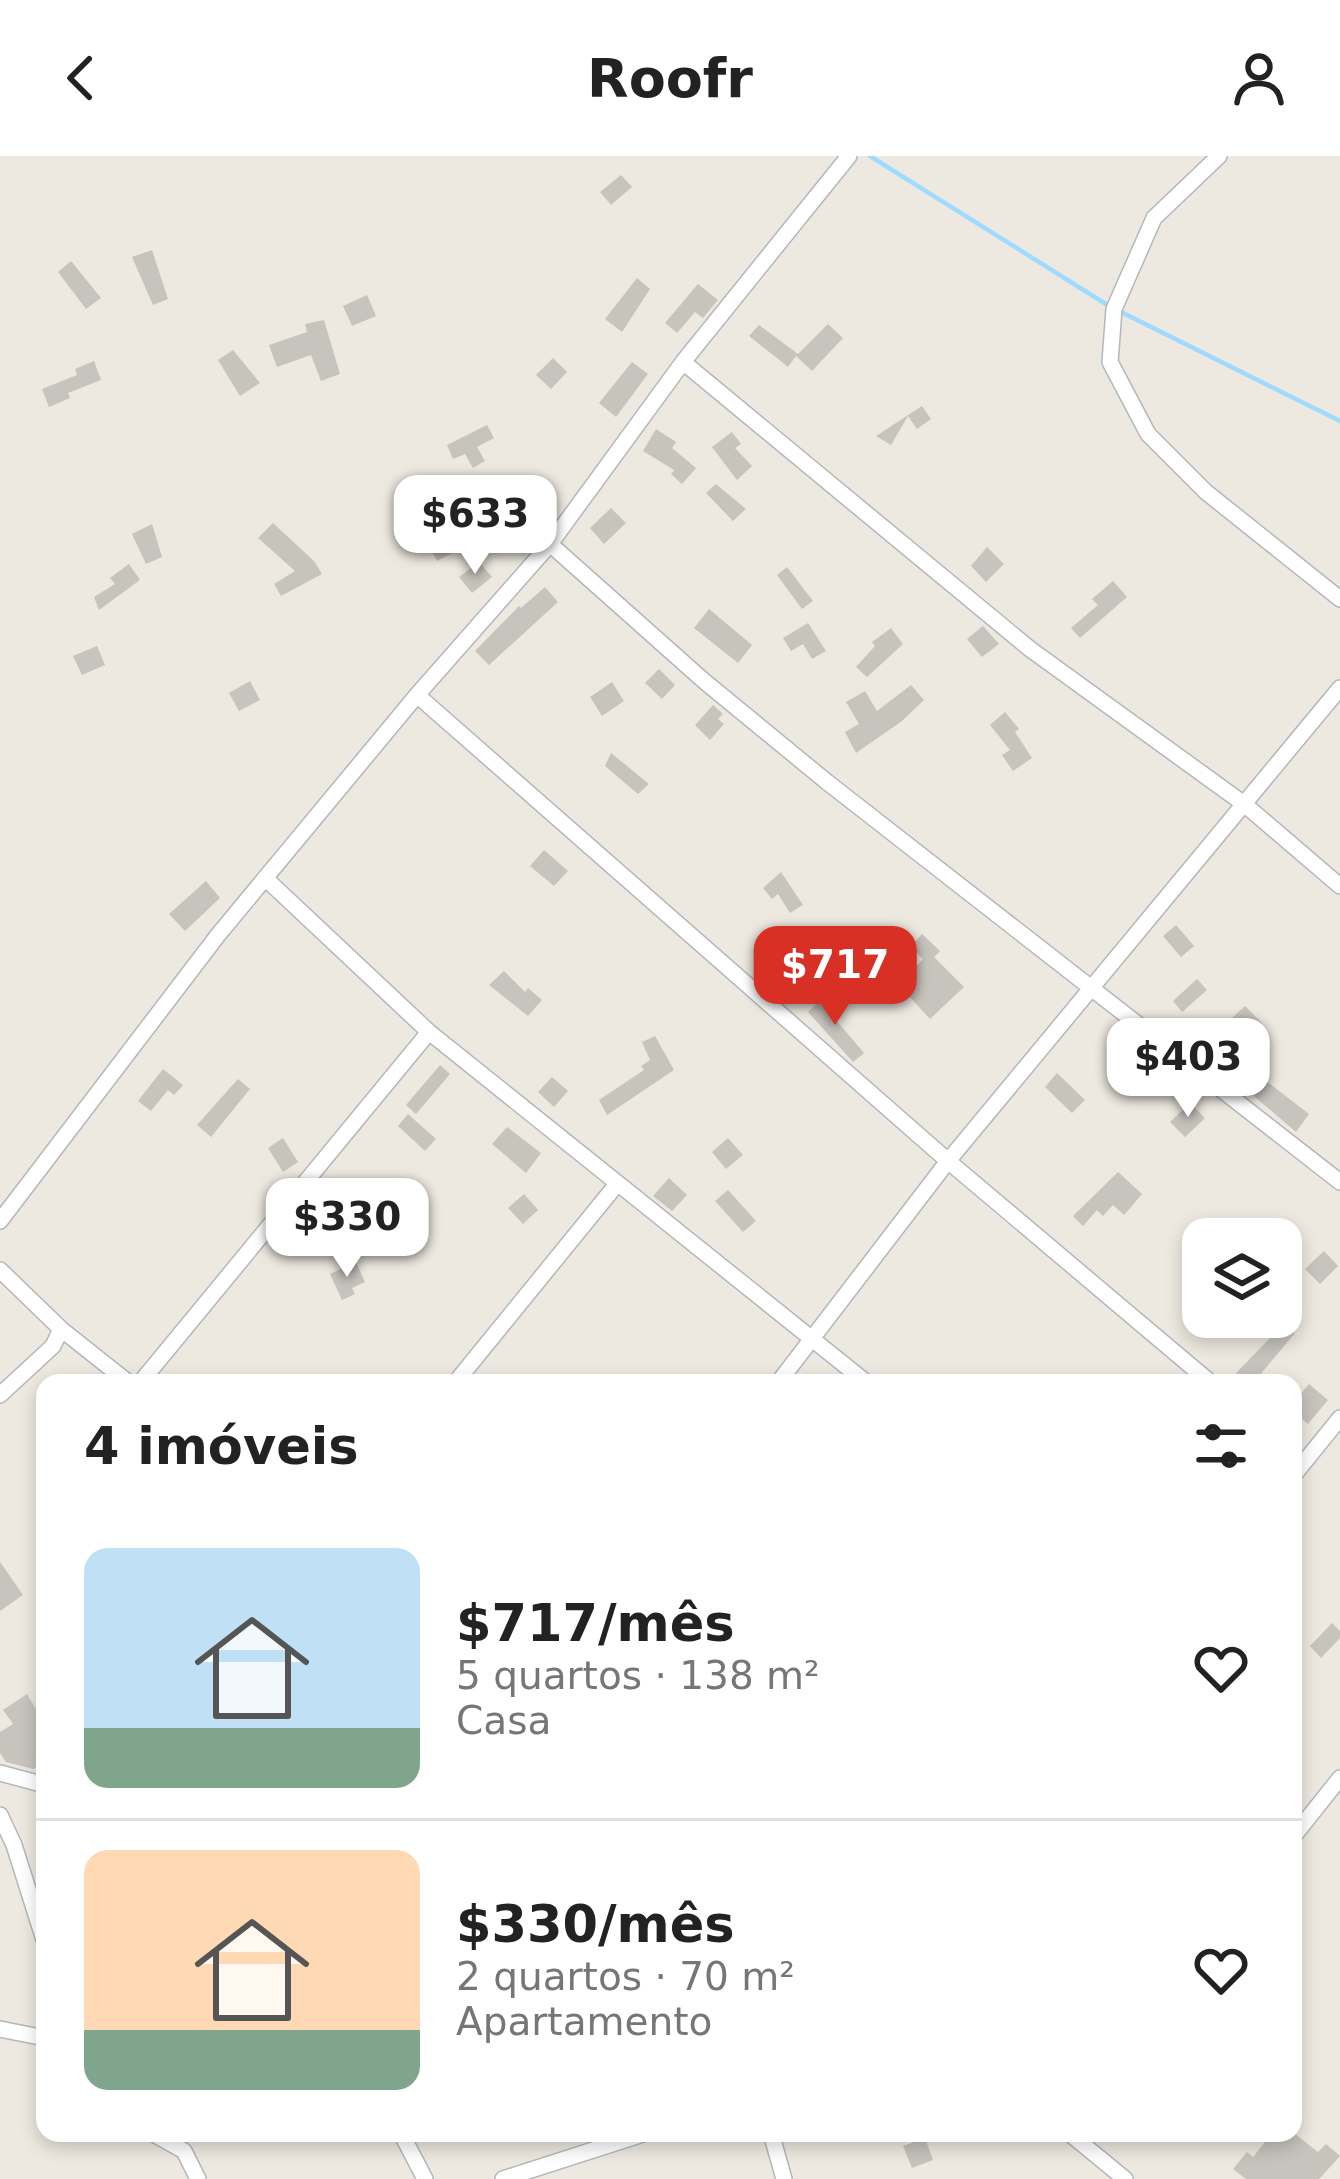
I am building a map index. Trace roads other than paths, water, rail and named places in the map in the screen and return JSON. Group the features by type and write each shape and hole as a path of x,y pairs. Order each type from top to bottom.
{"street":[{"path":"0,1221 265,878 550,544 683,362 849,156"},
{"path":"1219,156 1154,218 1114,309 1111,362 1148,434 1206,492 1340,599"},
{"path":"683,362 1041,658 1244,804 1340,886"},
{"path":"550,544 827,782 1340,1182"},
{"path":"785,1374 949,1161 1340,688"},
{"path":"417,695 949,1161 1200,1374"},
{"path":"265,878 429,1032 856,1374"},
{"path":"147,1374 429,1032"},
{"path":"461,1374 616,1184"},
{"path":"0,1270 118,1374"},
{"path":"0,1395 52,1346 62,1329"},
{"path":"1302,1458 1340,1418"},
{"path":"0,1773 36,1783"},
{"path":"1302,1826 1340,1778"},
{"path":"0,1816 36,1915"},
{"path":"0,2029 36,2036"},
{"path":"168,2142 184,2151 198,2179"},
{"path":"406,2142 425,2179"},
{"path":"502,2179 618,2142"},
{"path":"774,2142 784,2179"},
{"path":"1080,2142 1125,2179"}],"waterway":[{"path":"870,156 1109,306"},
{"path":"1119,311 1340,421"}]}
